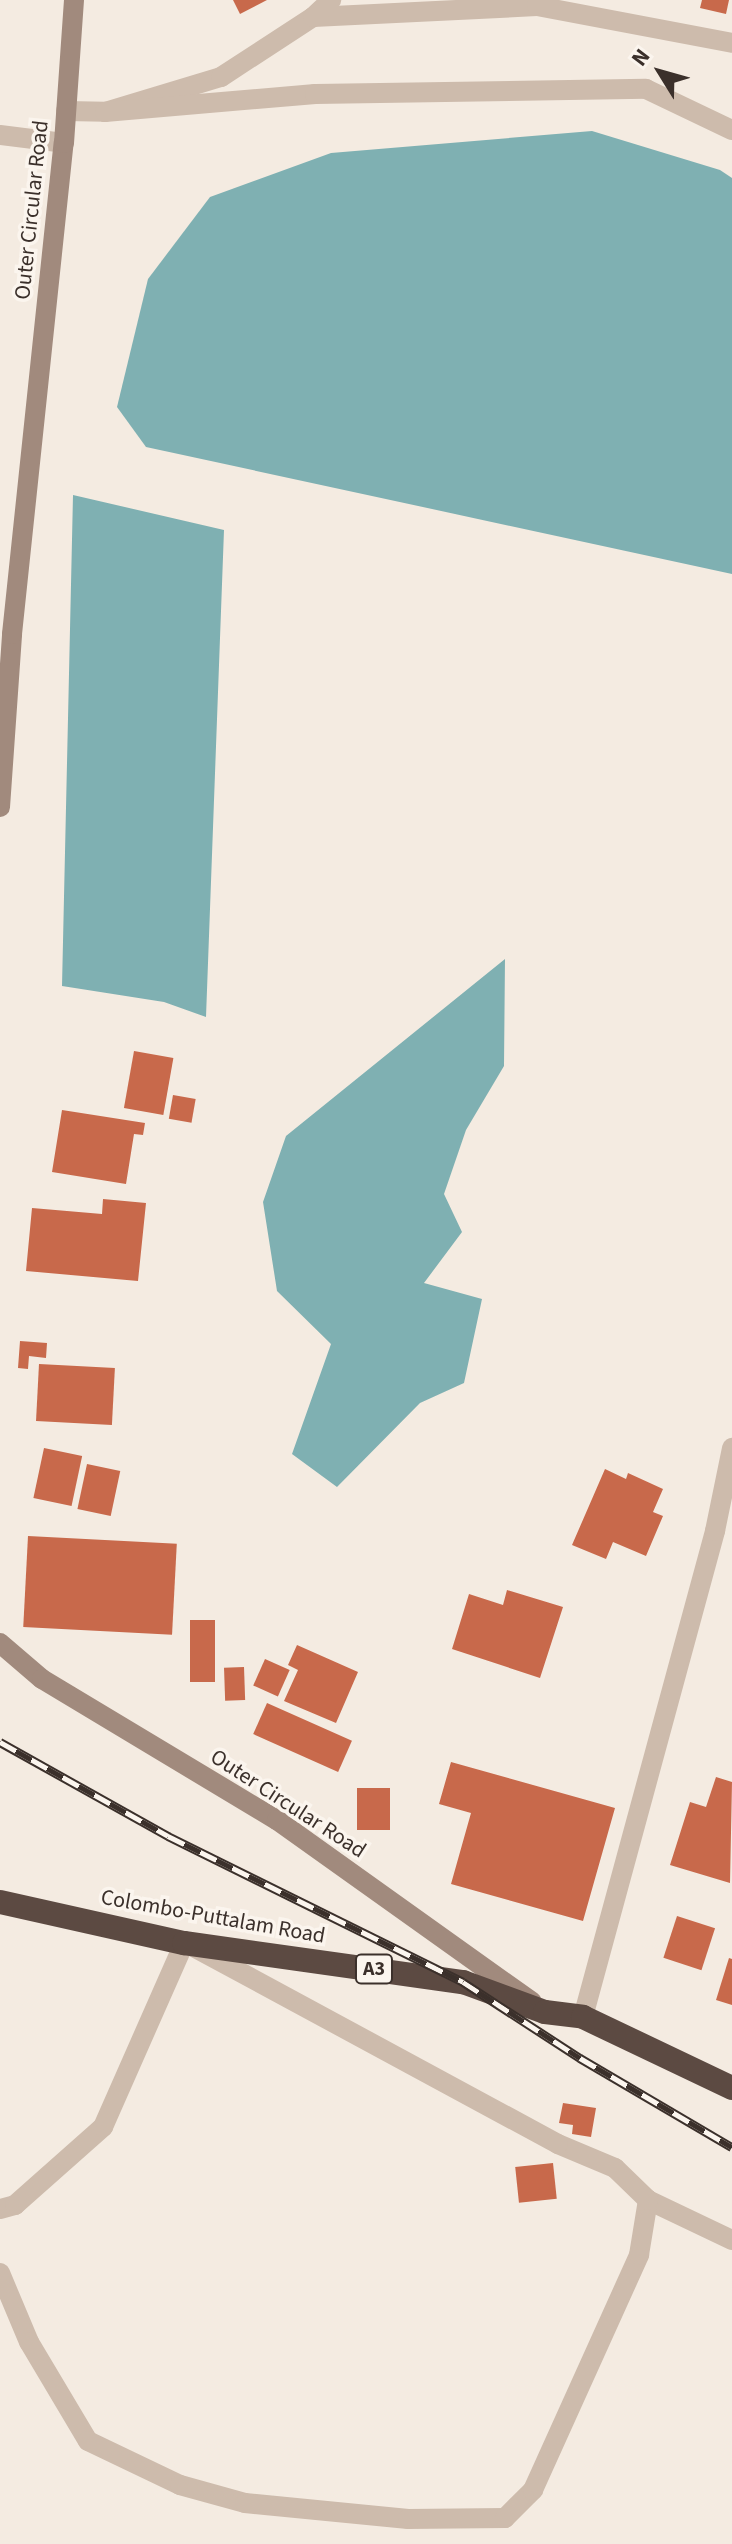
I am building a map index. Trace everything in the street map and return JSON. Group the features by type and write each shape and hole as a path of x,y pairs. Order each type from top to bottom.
{"highway":[{"name":"Colombo-Puttalam Road","path":"0,1902 184,1943 463,1982 545,2012 583,2017 732,2088"}],"street":[{"name":"Outer Circular Road","path":"0,807 6,633 64,143 74,0"},
{"path":"105,112 221,77 313,17 331,0"},
{"path":"313,17 537,6 732,43"},
{"path":"66,111 105,112 315,94 646,89 732,130"},
{"path":"0,135 64,143"},
{"path":"583,2017 715,1531 732,1448"},
{"name":"Outer Circular Road","path":"0,1643 42,1679 277,1820 545,2012"},
{"path":"0,2209 15,2205 103,2127 184,1943 558,2144 615,2168 648,2200 732,2240"},
{"path":"0,2273 29,2342 88,2441 180,2485 245,2503 408,2519 505,2518 533,2490 639,2255 648,2200"}],"water":[{"path":"592,131 720,170 732,178 732,574 146,447 117,407 148,279 210,197 331,153"},
{"path":"73,495 224,530 206,1017 164,1002 62,986"},
{"path":"505,959 504,1066 466,1130 444,1194 462,1232 424,1283 482,1299 464,1383 420,1403 337,1487 292,1454 331,1344 277,1291 263,1202 286,1136"}],"building":[{"path":"233,0 267,0 240,14"},
{"path":"702,0 729,0 726,14 700,8"},
{"path":"134,1051 173,1058 163,1115 124,1108"},
{"path":"173,1095 196,1099 191,1123 169,1119"},
{"path":"62,1110 145,1123 143,1135 134,1134 126,1184 52,1172"},
{"path":"103,1199 146,1203 138,1281 26,1271 32,1208 102,1214"},
{"path":"20,1341 47,1343 46,1358 29,1356 28,1369 18,1368"},
{"path":"39,1364 115,1368 112,1425 36,1421"},
{"path":"44,1448 82,1456 72,1506 33,1498"},
{"path":"87,1464 120,1471 111,1516 77,1509"},
{"path":"605,1469 626,1479 628,1473 663,1489 653,1512 663,1516 646,1556 613,1542 606,1559 572,1545"},
{"path":"28,1536 177,1544 172,1635 23,1627"},
{"path":"507,1590 563,1607 540,1678 452,1649 469,1594 503,1605"},
{"path":"190,1620 215,1620 215,1682 190,1682"},
{"path":"297,1645 358,1672 336,1723 284,1701 298,1670 288,1665"},
{"path":"265,1659 290,1670 278,1696 253,1685"},
{"path":"244,1667 245,1700 225,1701 224,1668"},
{"path":"267,1703 352,1741 338,1772 253,1734"},
{"path":"451,1762 615,1808 583,1921 451,1884 471,1813 439,1804"},
{"path":"716,1777 732,1782 730,1883 670,1865 690,1802 706,1807"},
{"path":"357,1788 390,1788 390,1830 357,1830"},
{"path":"677,1916 715,1928 701,1970 663,1958"},
{"path":"729,1958 732,1959 732,2005 716,2000"},
{"path":"563,2103 596,2108 591,2137 572,2134 573,2125 559,2123"},
{"path":"553,2163 557,2199 519,2203 515,2167"}],"railway":[{"path":"0,1742 168,1836 463,1982 580,2058 732,2147"}]}
